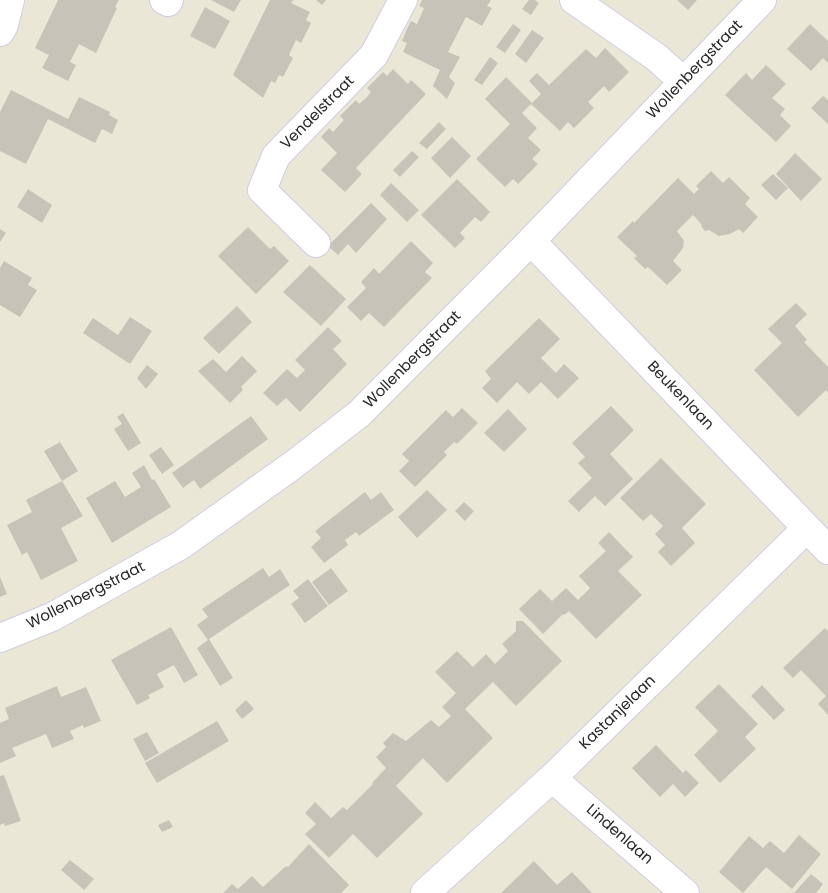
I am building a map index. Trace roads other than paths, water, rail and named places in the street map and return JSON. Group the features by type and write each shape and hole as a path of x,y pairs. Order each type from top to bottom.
{"street":[{"path":"0,32 4,25 10,0"},
{"path":"164,0 168,2 170,0"},
{"name":"Vendelstraat","path":"316,243 262,190 276,156 374,56 403,0"},
{"path":"574,0 656,57 684,82"},
{"name":"Wollenbergstraat","path":"0,638 52,617 181,545 293,465 359,414 531,242 762,0"},
{"name":"Beukenlaan","path":"531,242 828,550"},
{"name":"Kastanjelaan","path":"425,893 552,778 807,528"},
{"name":"Lindenlaan","path":"552,778 685,893"}]}
